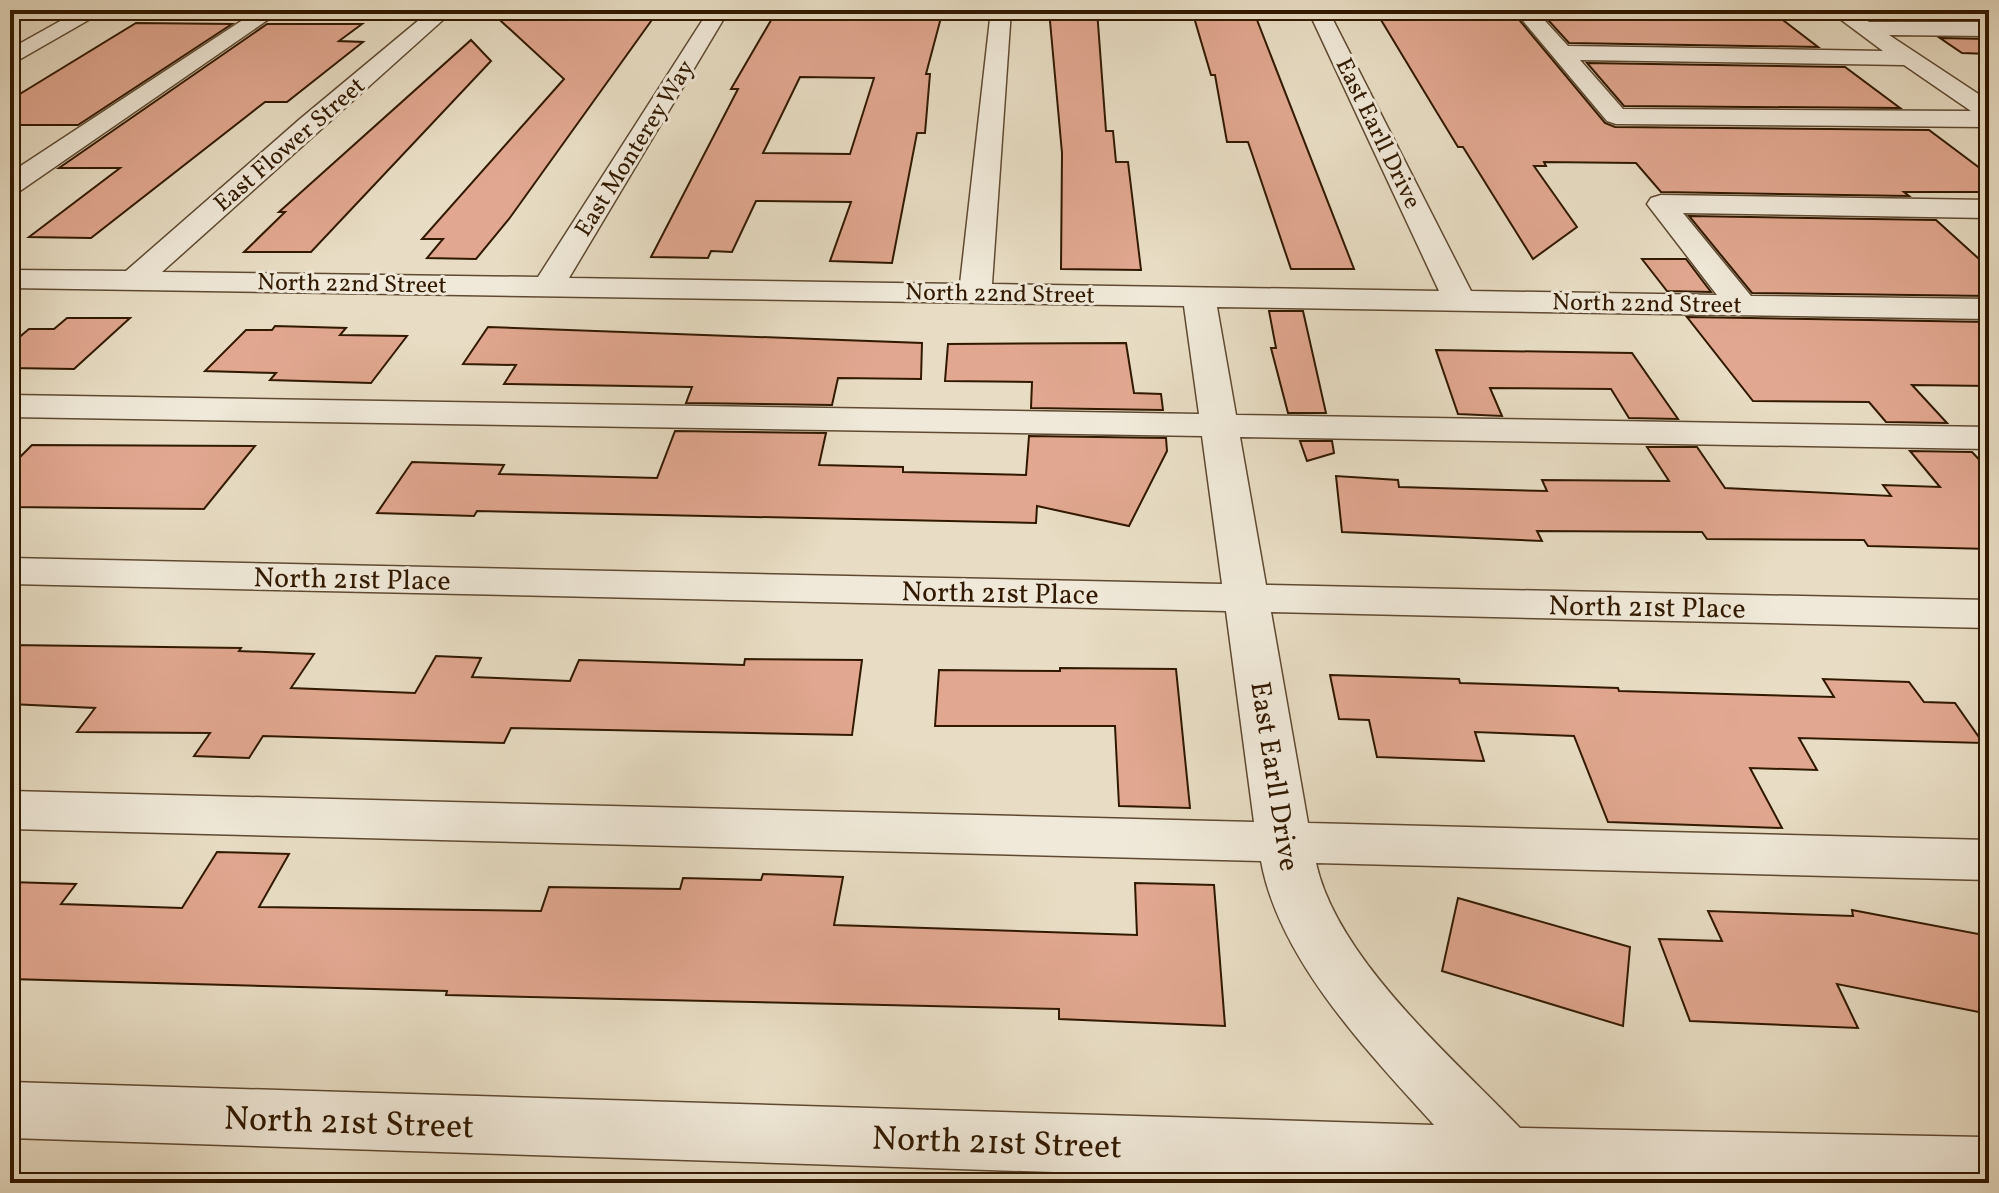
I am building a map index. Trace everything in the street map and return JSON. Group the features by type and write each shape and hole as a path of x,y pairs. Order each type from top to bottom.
{"street":[{"path":"10,58 96,10"},
{"path":"10,185 272,10"},
{"name":"East Flower Street","path":"135,280 309,124 444,10"},
{"name":"East Monterey Way","path":"548,286 719,10"},
{"path":"975,292 1001,10"},
{"name":"East Earll Drive","path":"1318,10 1459,300"},
{"path":"1524,10 1616,116 1989,119"},
{"path":"1838,10 1989,112"},
{"path":"1865,28 1989,29"},
{"path":"1562,53 1909,58"},
{"path":"1951,87 1989,87"},
{"path":"1645,193 1989,198"},
{"path":"1742,305 1661,204 1989,209"},
{"name":"North 22nd Street","path":"10,279 1989,309"},
{"name":"East Earll Drive","path":"1199,295 1284,842 1294,887 1323,946 1352,987 1513,1170"},
{"path":"10,406 1220,428 1989,438"},
{"name":"North 21st Place","path":"10,571 1989,614"},
{"path":"10,810 1989,860"},
{"name":"North 21st Street","path":"10,1110 1513,1170 1983,1167"}],"building":[{"path":"489,10 659,10 509,219 476,259 427,258 443,239 422,239 564,79"},
{"path":"777,10 943,10 926,74 930,74 925,133 917,133 892,263 830,261 851,202 756,201 732,252 711,251 708,258 651,257 738,89 731,89","holes":["800,77 874,78 850,154 763,153"]},
{"path":"1049,10 1097,10 1106,131 1113,131 1116,162 1128,162 1141,270 1061,269 1062,153"},
{"path":"1235,10 1257,20 1354,269 1291,269 1248,142 1227,142 1215,75 1211,75 1193,14"},
{"path":"1375,10 1511,10 1605,123 1615,127 1929,130 1989,175 1989,192 1904,192 1909,196 1661,192 1636,163 1544,162 1546,166 1534,166 1577,227 1533,259 1463,147 1458,147"},
{"path":"1539,10 1770,10 1818,47 1569,43"},
{"path":"1897,10 1989,10 1989,19 1910,19"},
{"path":"136,23 232,24 78,125 10,125 10,100"},
{"path":"267,24 362,24 339,41 363,42 287,102 265,102 91,238 29,237 120,168 59,168"},
{"path":"1940,38 1989,39 1989,54 1962,53"},
{"path":"471,40 491,61 311,252 244,252 285,212 279,212"},
{"path":"1587,63 1845,67 1900,108 1624,106"},
{"path":"1689,216 1936,220 1989,268 1989,296 1752,293"},
{"path":"1642,259 1686,259 1711,292 1667,291"},
{"path":"1269,311 1303,311 1326,413 1288,413 1271,348 1276,348"},
{"path":"1687,317 1989,322 1989,386 1912,385 1947,423 1886,422 1869,402 1753,401"},
{"path":"67,318 130,318 74,369 10,368 10,345 29,329 54,329"},
{"path":"275,326 346,328 340,335 407,336 371,383 270,380 276,373 205,371 246,330 272,330"},
{"path":"488,327 922,343 921,379 838,378 832,405 686,403 692,387 504,384 516,365 463,364"},
{"path":"1126,343 1134,393 1161,394 1163,410 1031,408 1032,382 945,381 948,344"},
{"path":"1436,350 1632,353 1678,419 1629,418 1611,389 1490,388 1502,416 1458,414"},
{"path":"675,431 826,433 819,465 903,467 903,472 1026,475 1029,436 1166,438 1167,451 1129,526 1037,506 1036,523 477,511 474,516 377,513 412,462 504,465 499,474 657,478"},
{"path":"1300,441 1332,441 1334,453 1307,461"},
{"path":"32,445 255,446 204,509 10,507 10,467"},
{"path":"1647,447 1697,447 1725,488 1891,496 1883,485 1940,487 1910,451 1972,452 1989,470 1989,549 1868,546 1864,540 1707,539 1702,532 1537,531 1542,541 1342,532 1336,476 1398,480 1399,487 1547,491 1542,480 1669,481"},
{"path":"10,645 241,648 239,651 314,654 291,688 415,693 436,656 481,658 472,677 570,681 579,660 744,665 745,659 862,660 852,735 511,728 504,743 263,736 249,758 194,756 210,733 77,732 95,708 10,704"},
{"path":"1060,668 1176,669 1190,808 1119,806 1115,726 935,726 939,670 1060,671"},
{"path":"1330,675 1459,679 1460,683 1618,688 1619,691 1834,697 1823,679 1909,682 1924,702 1955,703 1983,743 1799,738 1817,770 1750,768 1782,828 1608,822 1574,736 1475,732 1484,761 1377,757 1369,720 1339,719"},
{"path":"217,852 289,854 259,907 541,911 549,887 680,889 683,878 761,880 763,874 843,877 834,925 1137,935 1135,883 1214,885 1225,1026 1059,1019 1059,1009 446,995 447,991 10,979 10,882 76,884 61,904 182,908"},
{"path":"1458,898 1630,947 1623,1026 1442,971"},
{"path":"1852,910 1989,936 1989,1014 1837,984 1858,1028 1690,1021 1659,939 1722,941 1708,911 1853,916"}]}
